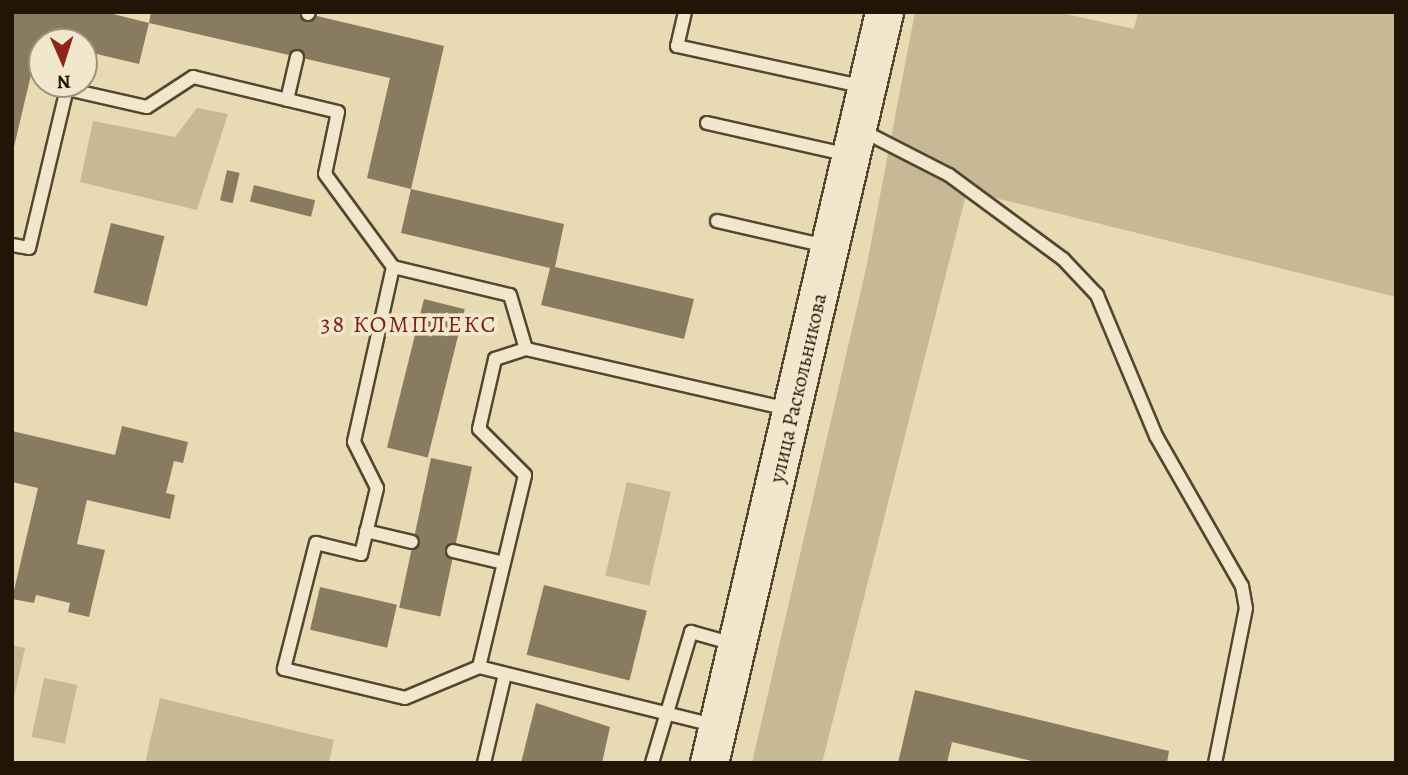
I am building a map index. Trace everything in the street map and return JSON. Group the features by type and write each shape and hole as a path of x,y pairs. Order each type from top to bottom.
{"street":[{"name":"улица Раскольникова","path":"709,763 869,88 884,12"}],"lane":[{"path":"685,12 677,46 869,88"},
{"path":"287,100 297,57"},
{"path":"12,246 29,248 67,89 147,107 192,77 338,111 325,174 394,267 510,295 526,349"},
{"path":"708,123 856,142 949,175 1063,259 1097,295 1156,436 1242,586 1246,608 1215,763"},
{"path":"717,221 831,247"},
{"path":"394,267 354,442 377,488 361,554 316,543 284,670 405,698 479,667 664,715 718,726"},
{"path":"479,667 525,475 479,429 495,359 526,349 793,410"},
{"path":"366,531 412,542"},
{"path":"453,551 504,563"},
{"path":"652,763 664,715 691,632 737,645"},
{"path":"484,763 505,674"}],"shaded area":[{"path":"915,12 1057,12 1134,29 1138,12 1396,12 1396,297 967,191 822,763 752,763 867,264"},
{"path":"197,108 228,114 197,210 80,182 93,121 175,137"},
{"path":"627,482 671,492 649,586 605,576"},
{"path":"12,645 25,648 12,706"},
{"path":"44,678 77,685 65,744 32,737"},
{"path":"160,698 334,740 329,763 145,763"}],"building":[{"path":"12,12 105,12 149,23 139,64 98,54 98,28 28,28 28,88 13,151"},
{"path":"151,12 300,12 444,46 411,189 367,178 390,78 149,23"},
{"path":"227,170 240,173 233,203 220,200"},
{"path":"254,185 315,200 311,217 250,201"},
{"path":"411,189 564,224 555,267 694,299 684,339 541,305 550,268 401,233"},
{"path":"111,223 164,236 147,306 94,293"},
{"path":"424,299 465,309 428,458 387,447"},
{"path":"122,426 188,442 183,463 174,461 166,493 175,495 170,519 87,500 77,544 105,550 89,617 68,612 70,603 36,595 34,603 12,599 38,488 12,482 12,431 115,455"},
{"path":"431,458 472,467 440,616 399,608"},
{"path":"544,585 647,611 629,681 527,655"},
{"path":"320,587 397,605 387,648 310,630"},
{"path":"915,690 1169,751 1167,763 1040,763 952,742 947,763 898,763"},
{"path":"536,703 610,727 602,763 521,763"}],"district":[{"name":"38 КОМПЛЕКС","path":"409,325"}]}
